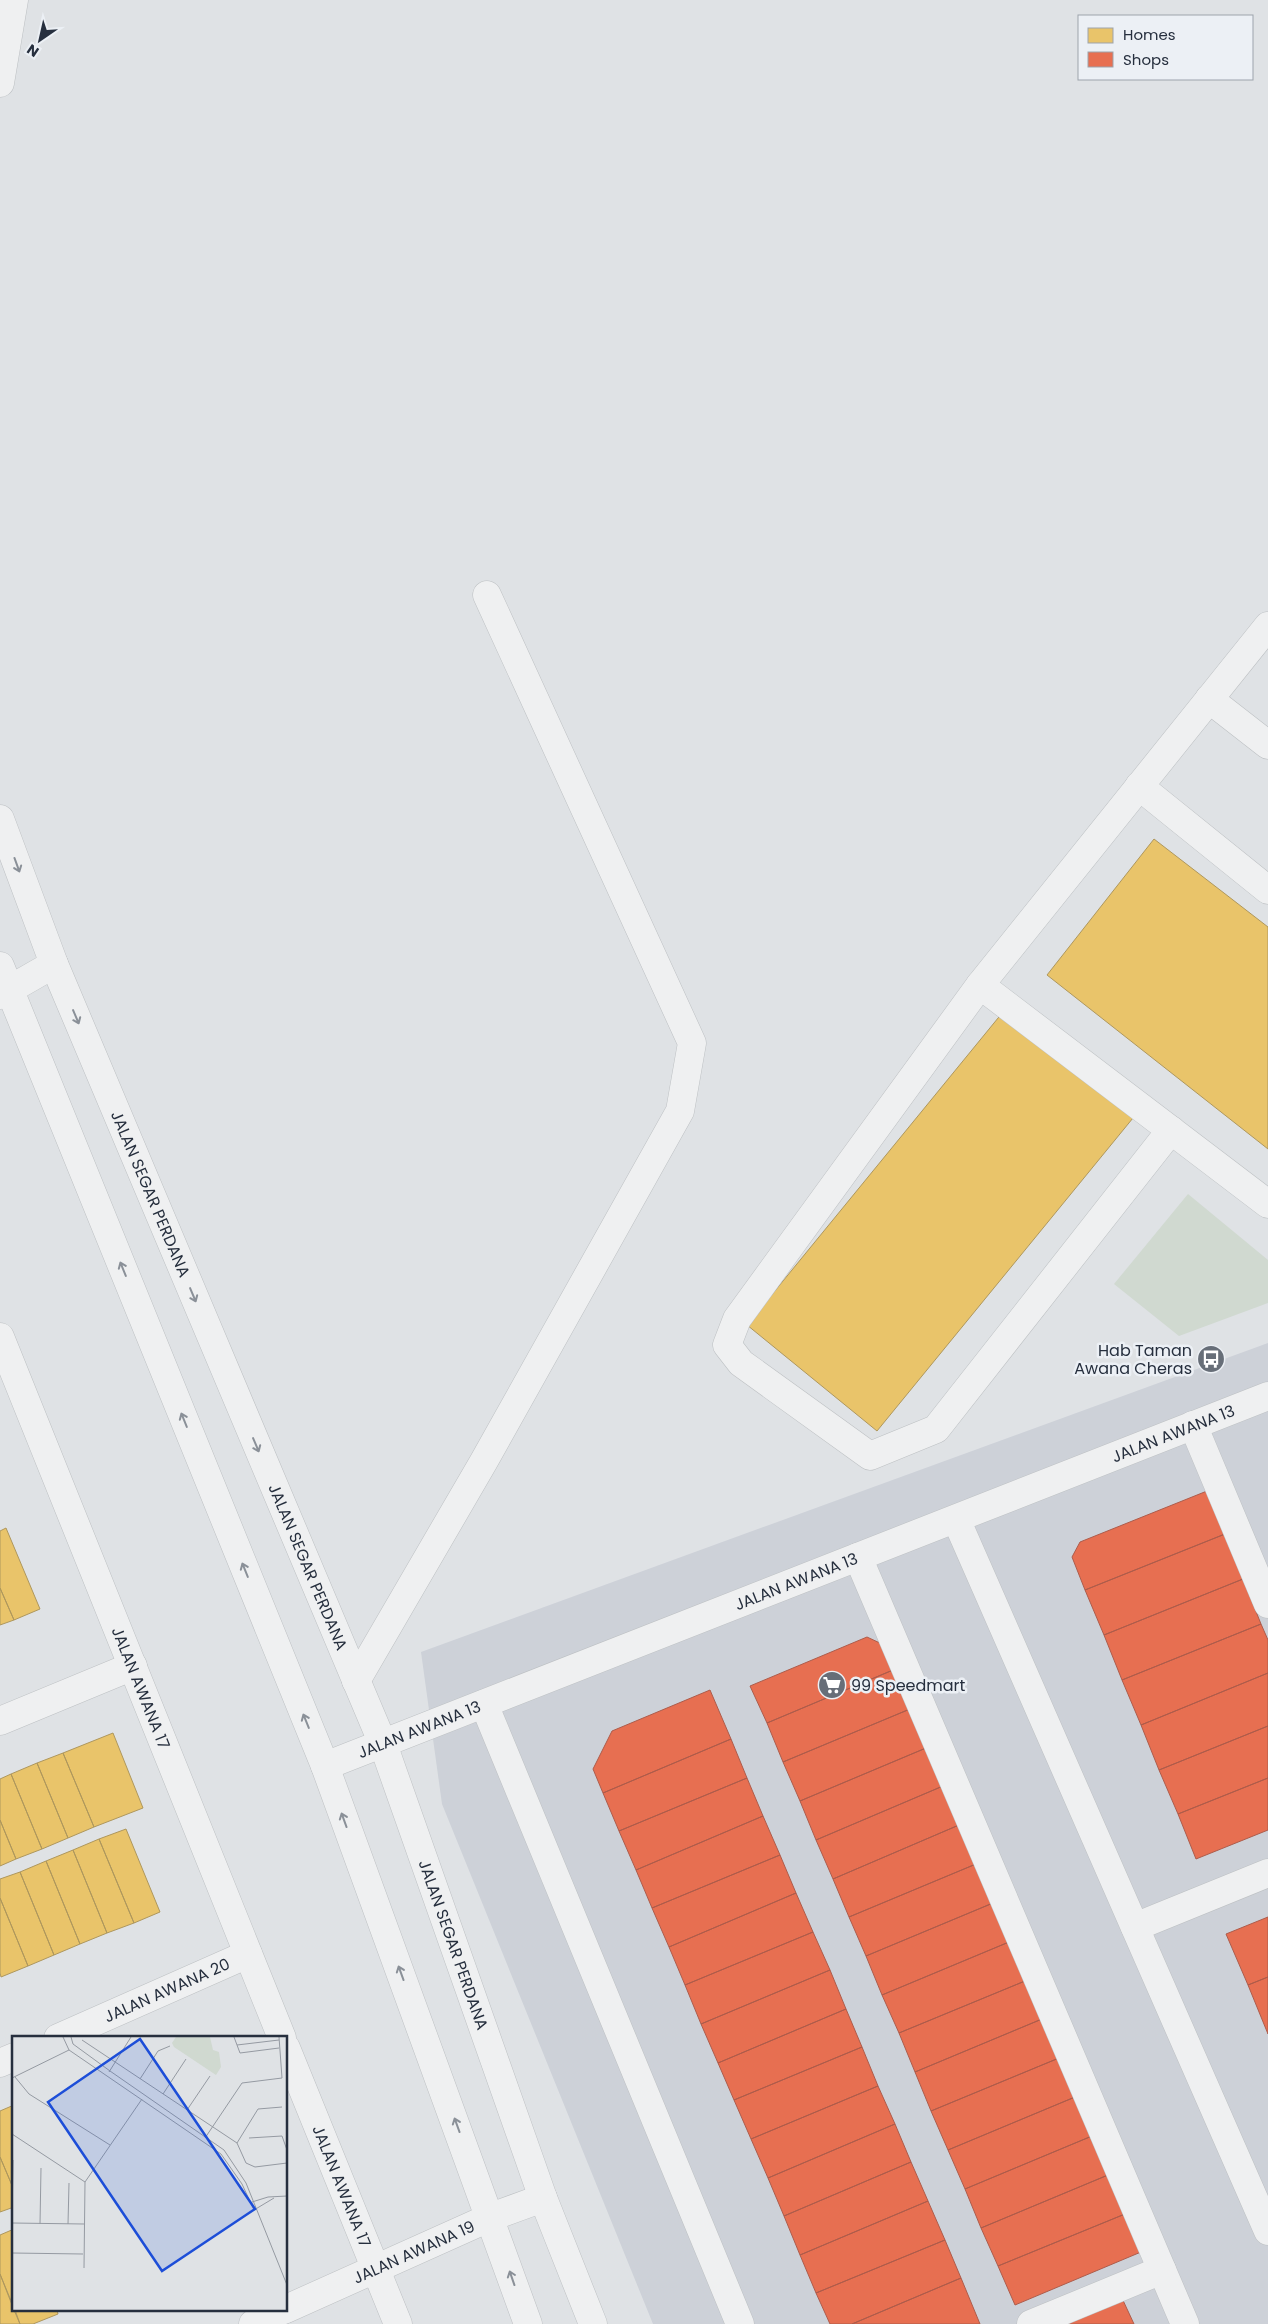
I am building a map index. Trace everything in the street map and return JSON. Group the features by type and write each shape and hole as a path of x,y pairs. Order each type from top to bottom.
{"street":[{"path":"0,83 14,0"},
{"path":"356,1680 484,1461 680,1111 692,1043 487,595"},
{"path":"1171,1130 936,1429 870,1456 741,1363 727,1345 737,1318 980,985 1268,626"},
{"path":"1209,699 1268,745"},
{"path":"1139,786 1268,890"},
{"name":"JALAN SEGAR PERDANA","path":"0,820 54,964 382,1744 542,2198 593,2324"},
{"path":"54,964 3,984 324,1766 491,2217 528,2324"},
{"path":"980,985 1268,1204"},
{"name":"JALAN AWANA 17","path":"0,1337 6,1366 133,1666 281,2036"},
{"name":"JALAN AWANA 13","path":"324,1766 1268,1396"},
{"path":"1193,1425 1268,1604"},
{"path":"956,1519 1268,2231"},
{"path":"858,1557 1186,2324"},
{"path":"0,1721 133,1666"},
{"path":"484,1704 740,2324"},
{"path":"1135,1927 1268,1874"},
{"name":"JALAN AWANA 20","path":"63,2036 248,1954"},
{"name":"JALAN AWANA 17","path":"288,2053 398,2324"},
{"path":"0,2063 12,2058"},
{"name":"JALAN AWANA 19","path":"288,2309 491,2217 542,2198"},
{"path":"1031,2324 1162,2270"},
{"name":"JALAN AWANA 19","path":"253,2324 280,2312"}],"shaded area":[{"path":"1188,1194 1268,1260 1268,1303 1179,1336 1114,1284"},
{"path":"1268,1343 1268,2324 653,2324 442,1804 421,1652"}],"building: Homes":[{"path":"1154,839 1268,927 1268,1149 1047,975"},
{"path":"1003,1012 1133,1118 877,1431 747,1325"},
{"path":"6,1528 40,1609 14,1620 0,1588 0,1531"},
{"path":"0,1588 14,1620 0,1625"},
{"path":"113,1733 143,1808 94,1827 63,1753"},
{"path":"63,1753 94,1827 68,1838 37,1763"},
{"path":"37,1763 68,1838 42,1849 11,1774"},
{"path":"11,1774 42,1849 16,1859 0,1820 0,1779"},
{"path":"0,1820 16,1859 0,1866"},
{"path":"126,1829 160,1912 134,1923 99,1839"},
{"path":"99,1839 134,1923 107,1933 73,1850"},
{"path":"73,1850 107,1933 80,1944 46,1861"},
{"path":"46,1861 80,1944 54,1955 20,1872"},
{"path":"20,1872 54,1955 28,1966 0,1898 0,1879"},
{"path":"0,1898 28,1966 1,1977 0,1973"},
{"path":"12,2106 12,2185 0,2157 0,2111"},
{"path":"0,2157 12,2185 12,2208 0,2212"},
{"path":"12,2230 12,2303 0,2274 0,2235"},
{"path":"0,2274 12,2305 12,2312 15,2312 20,2324 0,2324"},
{"path":"16,2312 58,2312 58,2314 33,2324 20,2324"}],"building: Shops":[{"path":"1207,1491 1225,1534 1085,1590 1072,1557 1080,1542"},
{"path":"1225,1534 1243,1579 1104,1635 1085,1590"},
{"path":"1243,1579 1261,1624 1122,1680 1104,1635"},
{"path":"1261,1624 1268,1640 1268,1673 1141,1725 1122,1680"},
{"path":"867,1637 882,1644 893,1670 767,1723 750,1686"},
{"path":"893,1670 910,1709 783,1762 767,1723"},
{"path":"1268,1673 1268,1726 1159,1770 1141,1725"},
{"path":"710,1690 731,1739 603,1793 593,1769 612,1731"},
{"path":"910,1709 926,1748 800,1801 783,1762"},
{"path":"1268,1726 1268,1778 1178,1814 1159,1770"},
{"path":"731,1739 747,1778 619,1831 603,1793"},
{"path":"926,1748 943,1786 816,1840 800,1801"},
{"path":"747,1778 763,1816 636,1870 619,1831"},
{"path":"1268,1778 1268,1830 1196,1859 1178,1814"},
{"path":"943,1786 959,1825 833,1879 816,1840"},
{"path":"763,1816 780,1855 652,1908 636,1870"},
{"path":"959,1825 976,1864 849,1917 833,1879"},
{"path":"780,1855 796,1893 669,1947 652,1908"},
{"path":"976,1864 993,1903 866,1956 849,1917"},
{"path":"796,1893 813,1932 685,1985 669,1947"},
{"path":"993,1903 1009,1942 882,1995 866,1956"},
{"path":"1268,1917 1268,1977 1248,1985 1226,1934"},
{"path":"813,1932 830,1970 701,2024 685,1985"},
{"path":"1009,1942 1025,1981 899,2033 882,1995"},
{"path":"830,1970 846,2009 718,2063 701,2024"},
{"path":"1268,1977 1268,2034 1248,1985"},
{"path":"1025,1981 1042,2019 915,2072 899,2033"},
{"path":"846,2009 862,2047 734,2100 718,2063"},
{"path":"1042,2019 1059,2058 931,2111 915,2072"},
{"path":"862,2047 878,2086 751,2139 734,2100"},
{"path":"1059,2058 1075,2097 948,2150 931,2111"},
{"path":"878,2086 895,2124 768,2178 751,2139"},
{"path":"1075,2097 1092,2136 965,2189 948,2150"},
{"path":"895,2124 911,2162 784,2216 768,2178"},
{"path":"1092,2136 1108,2175 981,2228 965,2189"},
{"path":"911,2162 928,2201 800,2255 784,2216"},
{"path":"1108,2175 1125,2214 998,2266 981,2228"},
{"path":"928,2201 945,2240 816,2293 800,2255"},
{"path":"1125,2214 1141,2252 1015,2305 998,2266"},
{"path":"945,2240 961,2278 852,2324 830,2324 816,2293"},
{"path":"961,2278 980,2324 852,2324"},
{"path":"1121,2296 1134,2324 1057,2324"}],"place":[{"name":"Hab Taman Awana Cheras","path":"1211,1359"},
{"name":"99 Speedmart","path":"832,1685"}]}
